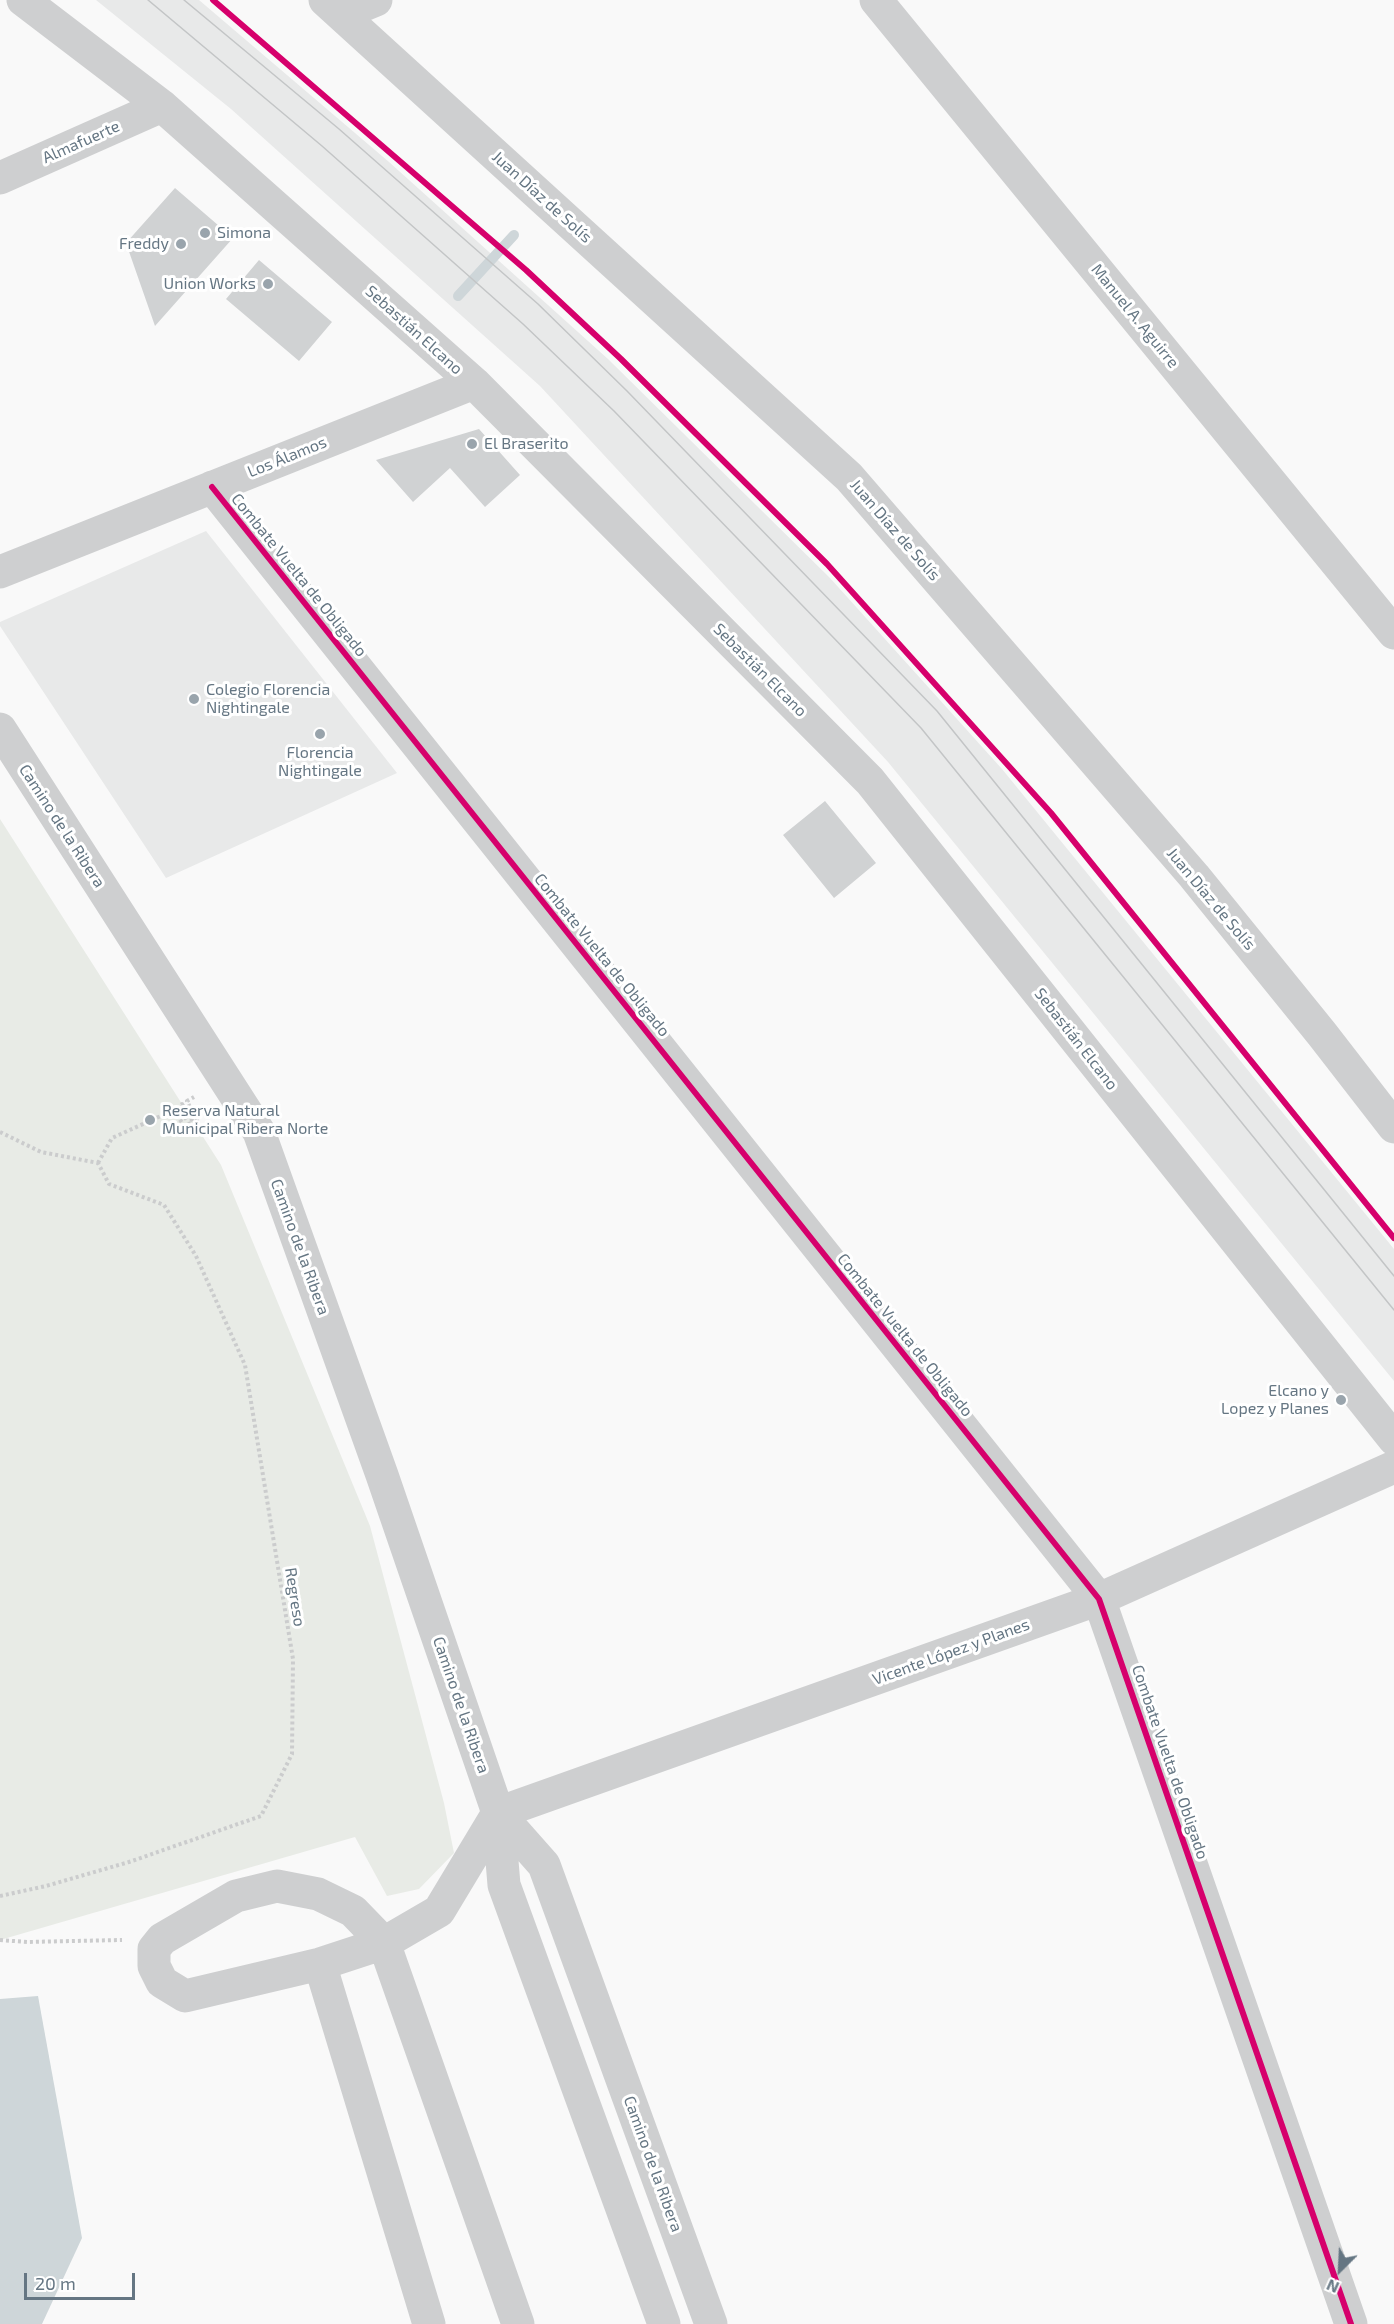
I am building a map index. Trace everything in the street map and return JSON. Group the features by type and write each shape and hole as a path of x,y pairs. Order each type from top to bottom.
{"street":[{"name":"Sebastián Elcano","path":"23,0 162,106 474,383 870,781 1394,1439"},
{"path":"334,7 376,0"},
{"name":"Manuel A. Aguirre","path":"876,0 1394,633"},
{"name":"Juan Díaz de Solís","path":"334,7 849,477 1194,876 1394,1127"},
{"name":"Almafuerte","path":"0,178 162,106"},
{"name":"Los Álamos","path":"0,572 474,383"},
{"name":"Combate Vuelta de Obligado","path":"212,487 1099,1599 1351,2324"},
{"name":"Camino de la Ribera","path":"0,729 259,1132 382,1475 498,1813 504,1885 664,2324"},
{"name":"Vicente López y Planes","path":"498,1813 1099,1599 1394,1467"},
{"path":"498,1813 439,1911 384,1943 320,1964 185,1996 162,1983 154,1966 154,1949 162,1939 236,1896 278,1886 318,1894 353,1911 384,1943 518,2324"},
{"name":"Camino de la Ribera","path":"498,1813 544,1865 711,2324"},
{"path":"320,1964 429,2324"}],"path":[{"path":"0,1132 41,1152 98,1163 112,1138 174,1110 225,1078"},
{"path":"181,1106 193,1122 197,1121 187,1101"},
{"path":"174,1110 184,1126 189,1124 181,1106"},
{"path":"0,1940 27,1942 162,1939"}],"shaded area":[{"path":"96,0 199,0 389,162 608,359 830,578 1002,769 1394,1249 1394,1381 888,762 540,386 231,109"},
{"name":"Colegio Florencia Nightingale","path":"206,531 397,773 166,878 0,626 0,622"},
{"path":"0,819 221,1165 370,1526 444,1803 454,1853 419,1889 387,1896 355,1837 0,1940"},
{"path":"38,1996 82,2238 42,2324 0,2324 0,1999"}],"building":[{"path":"175,188 233,238 155,326 126,243"},
{"path":"259,260 332,322 299,361 226,299"},
{"path":"479,429 520,475 485,507 450,468 413,502 376,460"},
{"path":"825,801 876,863 834,898 783,835"}],"waterway":[{"path":"458,296 514,235"}],"tram line":[{"path":"148,0 322,146 523,324 614,411 921,728 1394,1310"},
{"path":"184,0 339,129 538,304 627,391 937,711 1394,1276"}],"cycle path":[{"path":"213,0 526,270 621,359 827,564 1051,813 1394,1238"},
{"path":"212,487 1099,1599 1351,2324"}],"place":[{"name":"Simona","path":"205,233"},
{"name":"Freddy","path":"181,244"},
{"name":"Union Works","path":"268,284"},
{"name":"El Braserito","path":"472,444"},
{"name":"Colegio Florencia Nightingale","path":"194,699"},
{"name":"Florencia Nightingale","path":"320,734"},
{"name":"Reserva Natural Municipal Ribera Norte","path":"150,1120"},
{"name":"Elcano y Lopez y Planes","path":"1341,1400"}]}
